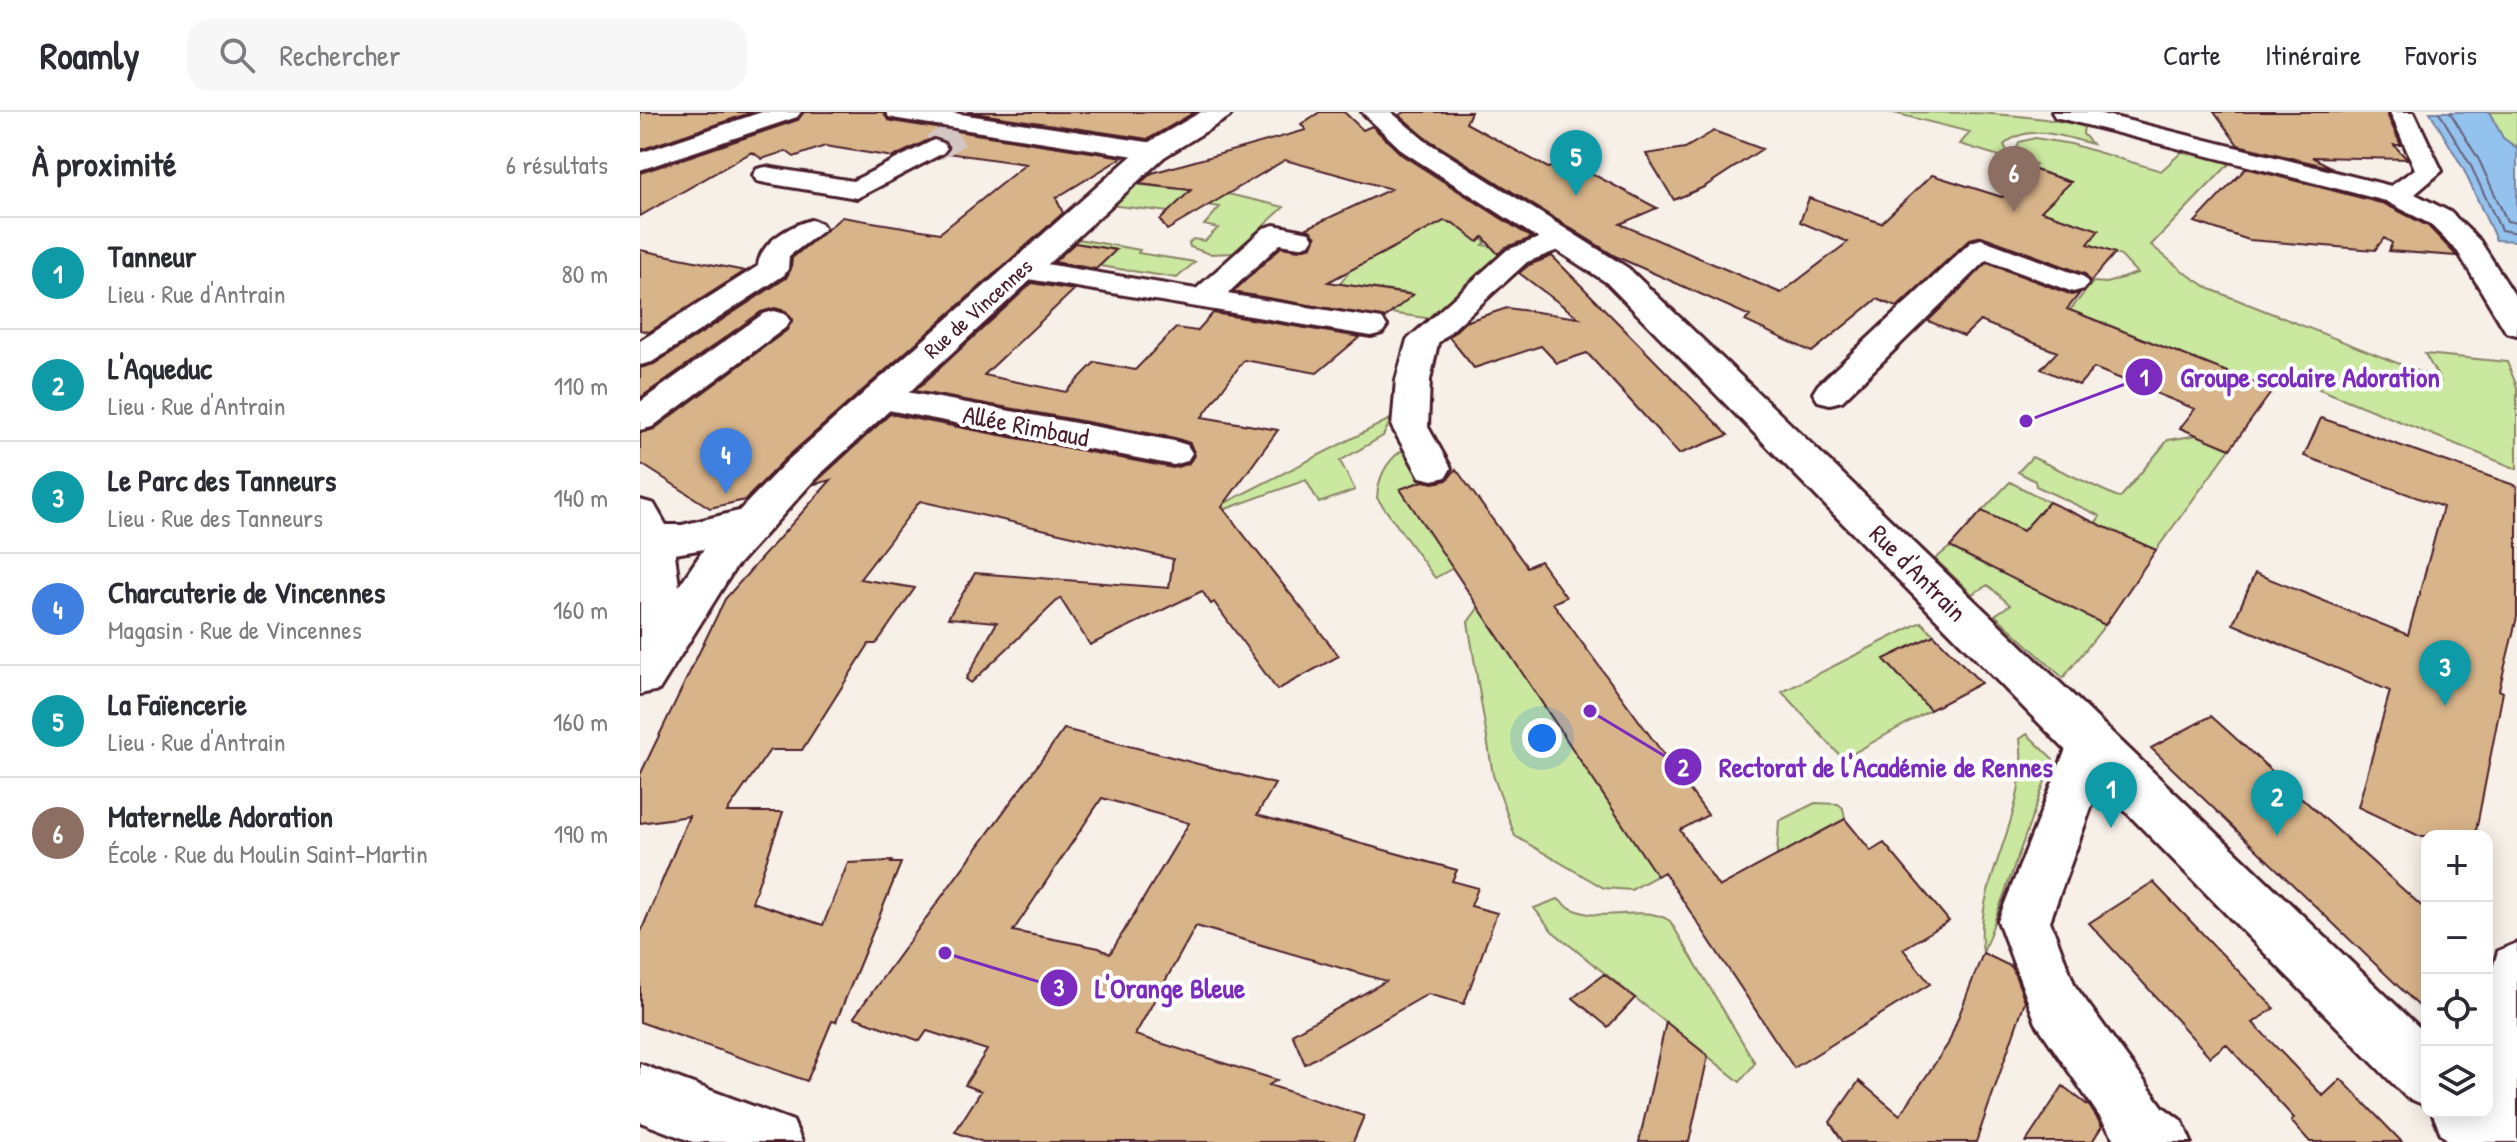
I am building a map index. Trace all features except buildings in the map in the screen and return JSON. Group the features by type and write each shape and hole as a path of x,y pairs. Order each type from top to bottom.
{"main road":[{"path":"640,162 788,112"},
{"name":"Rue de Vincennes","path":"641,680 709,572 801,470 1154,151 1220,112"},
{"name":"Rue d'Antrain","path":"1375,112 1414,146 1617,275 2421,1070"},
{"path":"646,526 682,540 751,522"},
{"path":"641,680 654,649 660,613 646,526"}],"street":[{"path":"898,112 967,126 1154,151"},
{"path":"2064,112 2156,122 2396,195 2440,218 2470,247 2517,325"},
{"path":"2396,195 2429,171 2402,112"},
{"path":"766,175 857,190 934,148"},
{"path":"640,355 773,269 770,261 773,254 811,229"},
{"path":"1203,299 1274,234 1299,238"},
{"path":"1433,468 1410,427 1413,380 1423,340 1517,256 1561,239"},
{"path":"1830,393 1981,248 2073,283"},
{"path":"1022,269 1371,326"},
{"path":"676,330 677,322 746,274"},
{"path":"640,419 774,321"},
{"path":"675,393 708,406"},
{"name":"Allée Rimbaud","path":"879,398 1174,453"},
{"path":"2091,744 2024,921 2055,1004 2142,1128 2161,1142"},
{"path":"2483,1131 2517,969"},
{"path":"640,1093 772,1142"}],"green space":[{"path":"1890,112 1987,114 2060,121 2084,126 2083,134 2092,144 2046,133 2024,134 2004,145 2012,160 1960,144 1970,132"},
{"path":"2489,112 2517,112 2517,148 2503,138"},
{"path":"2035,138 2071,144 2161,171 2184,150 2232,161 2151,245 2210,289 2440,380 2425,354 2507,362 2517,387 2517,469 2285,375 2273,390 2070,310 2093,282 2107,283 2137,273 2121,256 2088,244 2098,230 2041,211 2071,182 2032,169 2036,164 2024,160 2016,151 2019,142"},
{"path":"1132,184 1228,194 1284,207 1234,253 1210,254 1190,247 1189,243 1193,239 1205,241 1218,228 1204,225 1220,207 1180,201 1169,212 1109,205"},
{"path":"1422,208 1450,224 1463,218 1473,234 1486,242 1483,245 1502,253 1433,319 1390,313 1412,294 1340,284 1363,253"},
{"path":"1072,238 1195,262 1177,278 1100,266 1116,250 1069,242"},
{"path":"1392,418 1383,436 1340,461 1355,490 1319,503 1306,480 1223,510 1219,506"},
{"path":"2198,435 2230,449 2156,550 2095,524 2100,516 2036,486 2035,481 2018,472 2032,457 2120,498 2168,440"},
{"path":"1401,451 1409,452 1424,480 1401,489 1453,568 1435,578 1377,498 1384,472"},
{"path":"2010,482 2049,502 2023,531 1982,511"},
{"path":"1950,547 1990,568 1994,564 2105,625 2063,678 1995,615 2010,605 1988,585 1972,594 1935,559"},
{"path":"1479,607 1657,876 1631,890 1604,888 1515,836 1493,775 1468,622"},
{"path":"1921,622 1934,635 1884,659 1930,710 1843,759 1782,692"},
{"path":"2027,734 2053,759 1983,953 1982,927 1986,901 2017,795 2021,768 2020,739"},
{"path":"1815,803 1838,804 1843,808 1845,819 1777,856 1779,821"},
{"path":"1558,899 1572,909 1586,913 1644,913 1670,921 1755,1063 1740,1082 1552,931 1534,908"}],"water":[{"path":"2430,112 2489,112 2503,138 2517,148 2517,241 2496,240 2463,168"}],"tunnel":[{"path":"934,148 962,130"}],"place":[{"name":"La Faïencerie","path":"1576,196"},
{"name":"Maternelle Adoration","path":"2014,212"},
{"name":"Groupe scolaire Adoration","path":"2026,421"},
{"name":"Charcuterie de Vincennes","path":"726,494"},
{"name":"Le Parc des Tanneurs","path":"2445,706"},
{"name":"Rectorat de l'Académie de Rennes","path":"1590,711"},
{"name":"Tanneur","path":"2111,828"},
{"name":"L'Aqueduc","path":"2277,836"},
{"name":"L'Orange Bleue","path":"945,953"}]}
